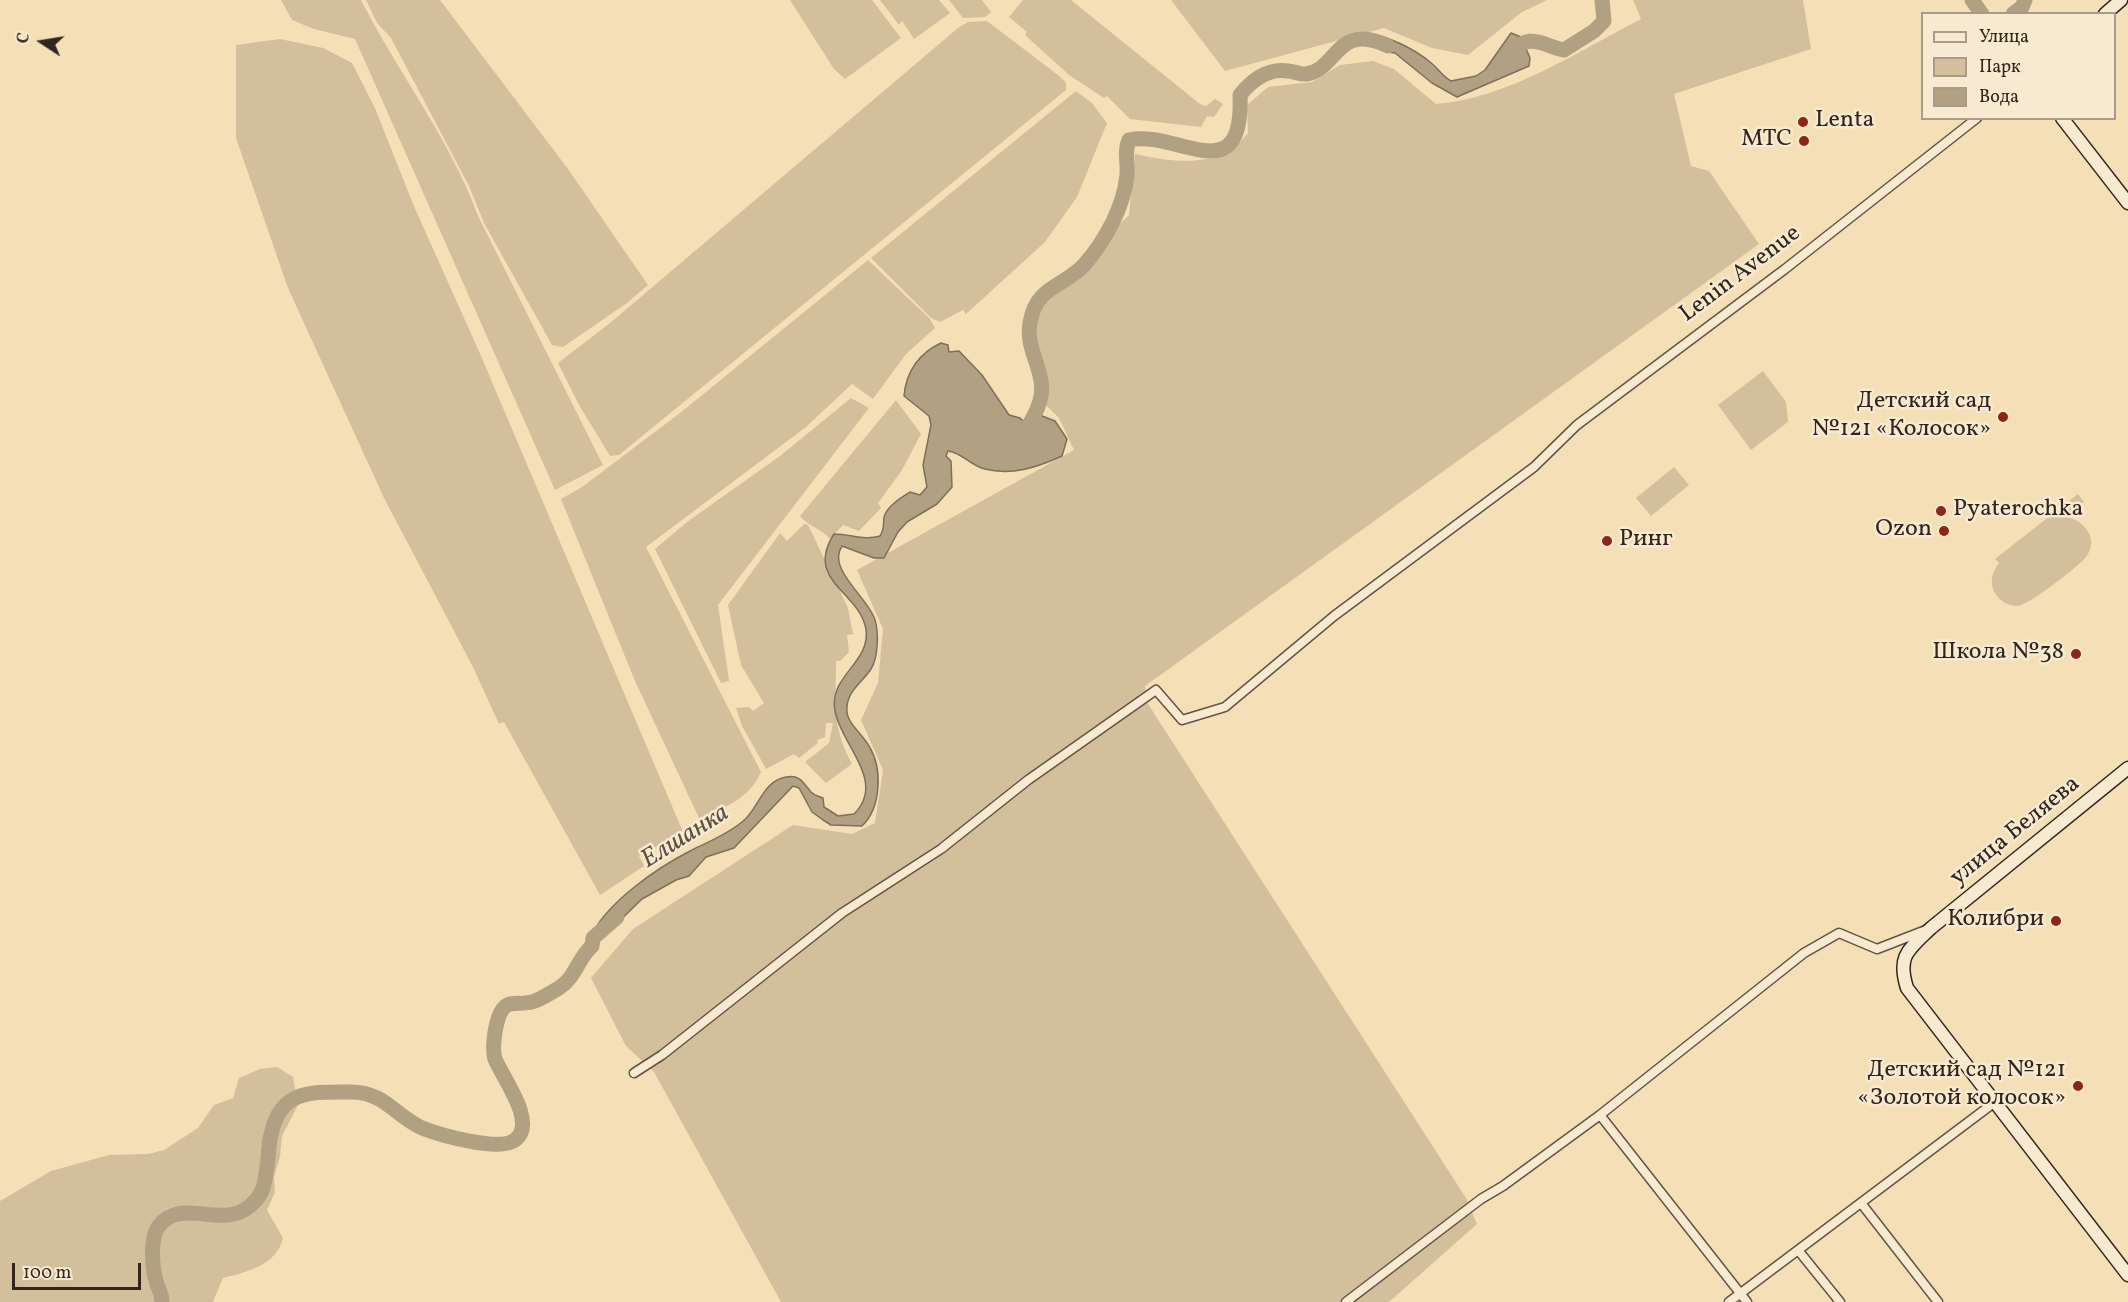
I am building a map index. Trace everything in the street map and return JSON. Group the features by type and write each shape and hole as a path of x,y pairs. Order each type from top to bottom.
{"street":[{"path":"2107,12 2121,0"},
{"name":"Lenin Avenue","path":"634,1073 662,1055 842,913 940,849 1028,780 1156,690 1182,720 1226,707 1334,616 1533,467 1577,425 1785,269 1974,120"},
{"path":"2064,120 2128,203"},
{"name":"улица Беляева","path":"2128,768 1931,928 1907,951 1901,969 1907,988 2128,1275"},
{"path":"1346,1302 1481,1199 1503,1186 1600,1115 1804,953 1839,933 1877,949 1931,928"},
{"path":"1729,1302 1995,1102"},
{"path":"1600,1115 1747,1302"},
{"path":"1861,1203 1938,1302"},
{"path":"1798,1250 1840,1302"}],"green space":[{"path":"281,0 361,0 453,160 478,216 603,465 555,490 355,39 314,29 292,20"},
{"path":"366,0 440,0 568,169 648,285 627,303 563,347 552,345 484,223 469,186 391,38 377,23"},
{"path":"790,0 872,0 901,38 845,79 834,69"},
{"path":"880,0 939,0 950,13 914,39 902,21 899,25"},
{"path":"949,0 982,0 991,12 985,17 963,18"},
{"path":"1023,0 1071,0 1200,104 1206,106 1215,99 1223,104 1214,117 1207,116 1201,127 1130,119 1107,96 1104,98 1069,75 1025,35 1027,32 1009,17"},
{"path":"1171,0 1547,0 1522,12 1468,55 1432,48 1384,28 1225,71"},
{"path":"1633,0 1803,0 1811,49 1674,94 1691,166 1709,171 1759,244 1145,686 1148,704 1466,1198 1477,1224 1389,1302 781,1302 654,1072 626,1046 591,978 633,929 793,825 852,834 875,823 883,770 861,720 878,683 883,629 857,570 1074,450 1059,418 1045,404 1034,325 1042,301 1129,215 1135,154 1181,161 1210,158 1224,153 1248,133 1247,105 1268,87 1312,82 1340,65 1373,61 1394,69 1436,104 1490,93 1542,72 1641,19"},
{"path":"987,21 1058,75 1066,83 1066,90 619,455 610,456 579,405 558,363 610,323 958,28 968,22"},
{"path":"280,39 323,48 352,63 375,108 413,204 481,356 683,832 639,856 644,866 600,895 504,722 499,724 473,667 384,498 288,288 236,138 236,45"},
{"path":"1076,91 1092,103 1107,123 1077,197 1045,242 966,314 963,310 940,322 931,318 871,258"},
{"path":"868,260 930,319 935,328 906,354 873,399 852,384 806,427 646,547 761,772 743,796 699,818 635,681 561,499 582,487 680,413"},
{"path":"1763,371 1786,402 1788,422 1751,450 1718,405"},
{"path":"851,398 869,408 718,605 729,681 721,683 655,549 687,522 780,456"},
{"path":"896,400 921,434 902,470 878,503 881,508 859,531 843,525 830,539 800,516"},
{"path":"1674,467 1689,485 1651,516 1636,498"},
{"path":"2078,494 2084,502 2066,517 2084,526 2091,537 2090,550 2086,557 2074,569 2024,604 2015,606 2002,601 1992,585 1993,574 1999,563 1995,559"},
{"path":"804,524 808,525 848,608 853,634 847,635 849,652 840,661 836,661 836,714 845,750 852,764 826,783 805,762 829,743 833,723 826,723 825,737 817,740 818,743 799,758 794,754 766,769 742,726 736,708 749,707 753,711 764,703 741,665 728,605 780,533 787,541"},
{"path":"277,1067 293,1077 298,1105 282,1136 280,1157 274,1177 275,1192 267,1210 283,1238 280,1247 268,1261 251,1270 223,1278 213,1302 0,1302 0,1201 51,1171 109,1155 148,1154 164,1150 198,1128 214,1105 233,1098 239,1078 260,1069"}],"water":[{"path":"1511,33 1521,37 1530,58 1529,66 1457,97 1432,83 1395,53 1388,52 1368,39 1370,35 1377,35 1410,48 1433,64 1451,81 1476,76 1485,70"},
{"path":"941,343 948,345 949,352 959,351 982,375 1009,415 1020,418 1027,425 1036,420 1037,414 1055,421 1067,439 1062,456 1044,464 1015,471 985,469 948,451 946,456 951,461 952,487 937,504 907,522 898,532 884,558 874,558 842,546 839,555 844,574 871,611 877,632 876,652 871,669 851,693 847,705 850,721 869,746 876,766 878,788 873,809 868,818 862,826 831,825 812,812 799,788 793,786 734,848 706,857 689,876 676,880 642,899 603,937 602,928 592,934 610,910 635,886 677,858 736,827 753,810 771,784 778,780 791,776 798,778 812,793 823,798 824,807 838,816 854,814 863,801 866,789 864,776 839,724 835,711 835,699 843,679 862,651 866,641 866,629 854,605 829,575 825,563 826,550 834,534 863,538 880,536 884,517 891,506 910,492 920,495 927,487 923,465 931,425 929,416 904,396 905,387 915,364 926,352"}],"waterway":[{"name":"Елшанка","path":"1508,53 1530,41 1564,50 1594,31 1604,21 1602,0"},
{"name":"Елшанка","path":"1972,0 1981,12"},
{"name":"Елшанка","path":"2016,12 2022,7 2025,0"},
{"name":"Елшанка","path":"1014,439 1031,422 1041,397 1040,374 1029,331 1033,311 1044,294 1084,265 1106,234 1118,211 1125,187 1129,140 1148,139 1204,150 1219,150 1231,142 1238,125 1240,95 1261,76 1273,71 1304,74 1317,71 1339,49 1358,39 1371,40 1388,46"},
{"name":"Елшанка","path":"162,1302 153,1261 155,1232 158,1227 168,1218 180,1214 232,1215 244,1210 256,1200 264,1184 275,1120 290,1101 300,1096 323,1092 363,1093 381,1100 413,1123 431,1131 483,1143 507,1143 515,1140 521,1132 523,1123 516,1100 494,1055 494,1039 499,1016 506,1006 535,1001 565,984 592,946 593,938 617,917"}],"place":[{"name":"Lenta","path":"1803,122"},
{"name":"МТС","path":"1804,141"},
{"name":"Детский сад №121 «Колосок»","path":"2003,417"},
{"name":"Pyaterochka","path":"1941,511"},
{"name":"Ozon","path":"1944,531"},
{"name":"Ринг","path":"1607,541"},
{"name":"Школа №38","path":"2076,654"},
{"name":"Колибри","path":"2056,921"},
{"name":"Детский сад №121 «Золотой колосок»","path":"2078,1086"}]}
